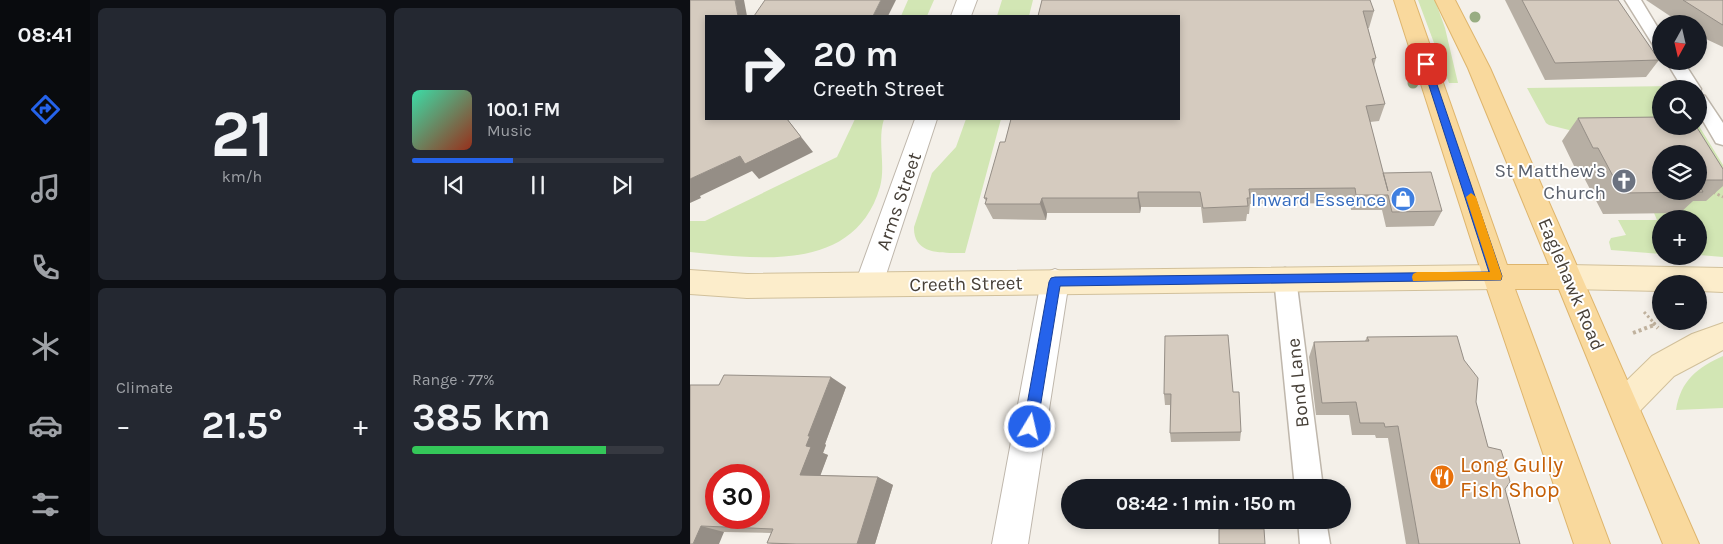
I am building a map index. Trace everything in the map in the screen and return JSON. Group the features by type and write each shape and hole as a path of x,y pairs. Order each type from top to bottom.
{"main road":[{"path":"1404,0 1497,276 1592,544"},
{"name":"Eaglehawk Road","path":"1444,0 1479,68 1624,405 1681,544"},
{"name":"Creeth Street","path":"1497,276 1569,277"}],"street":[{"path":"961,15 967,0"},
{"name":"Arms Street","path":"869,284 926,120"},
{"name":"Creeth Street","path":"690,282 747,286 1497,276"},
{"name":"Creeth Street","path":"1569,277 1723,280"},
{"path":"1010,544 1055,282"},
{"path":"1624,405 1663,366 1703,344 1723,336"}],"lane":[{"path":"1633,0 1652,32"},
{"path":"1707,113 1723,138"},
{"name":"Bond Lane","path":"1285,278 1307,479"},
{"path":"1313,529 1315,544"}],"path":[{"path":"1707,188 1723,197"},
{"path":"1641,308 1652,322"},
{"path":"1633,333 1652,326"}],"green space":[{"path":"908,0 934,0 927,15 901,15"},
{"path":"1002,0 1033,0 1029,15 997,15"},
{"path":"1418,0 1435,0 1445,28 1458,83 1449,83"},
{"path":"1652,86 1652,126 1639,118 1617,117 1604,120 1577,132 1549,125 1546,123 1527,88"},
{"path":"855,120 884,120 881,136 882,179 880,187 867,215 849,234 827,247 802,254 774,257 745,257 690,252 690,221 705,221 837,157"},
{"path":"966,120 1001,120 965,253 931,251 919,243 915,236 914,227 932,173 956,147"},
{"path":"1667,135 1705,135 1723,165 1723,257 1707,256 1707,210 1678,210 1673,201 1707,200 1707,145 1684,145"},
{"path":"1618,220 1652,220 1652,253 1611,250 1609,242 1611,238 1626,235"},
{"path":"1723,356 1723,408 1676,410 1682,391 1692,376 1705,365"}],"building":[{"path":"690,0 735,0 738,15 705,15 705,120 788,120 801,137 745,164 740,156 690,179"},
{"path":"765,0 881,0 874,15 755,15"},
{"path":"1042,0 1370,0 1374,11 1363,11 1376,58 1372,59 1385,104 1366,106 1383,173 1431,172 1442,211 1392,212 1388,195 1356,195 1355,188 1249,189 1250,198 1247,198 1248,206 1203,208 1200,192 1138,192 1138,198 1042,198 1040,204 985,204 987,198 984,198 1000,142 1005,142 1011,120 1180,120 1180,15 1038,15"},
{"path":"1522,0 1618,0 1652,50 1652,60 1555,63"},
{"path":"1683,0 1723,0 1723,25"},
{"path":"1652,117 1652,135 1702,135 1723,169 1723,180 1707,180 1707,145 1652,145 1652,193 1622,193 1598,148 1593,148 1578,118"},
{"path":"1228,335 1233,392 1239,392 1241,432 1170,433 1171,394 1164,394 1165,336"},
{"path":"1457,336 1464,360 1478,378 1476,402 1488,447 1501,450 1506,466 1510,482 1505,489 1520,544 1419,544 1398,426 1385,427 1384,423 1360,423 1356,402 1322,403 1314,342 1369,341 1367,337"},
{"path":"724,375 831,377 808,436 810,436 806,446 811,447 800,475 878,477 857,544 767,543 773,529 770,529 770,464 705,464 705,526 701,526 693,544 690,544 690,385 719,385"},
{"path":"1219,529 1264,529 1265,544 1219,544"}],"slow traffic":[{"path":"1417,277 1497,276 1471,197"}],"place":[{"name":"St Matthew's Church","path":"1624,181"},
{"name":"Inward Essence","path":"1403,199"},
{"name":"Long Gully Fish Shop","path":"1442,477"}],"route":[{"path":"1030,427 1055,282 1497,276 1426,64"}]}
